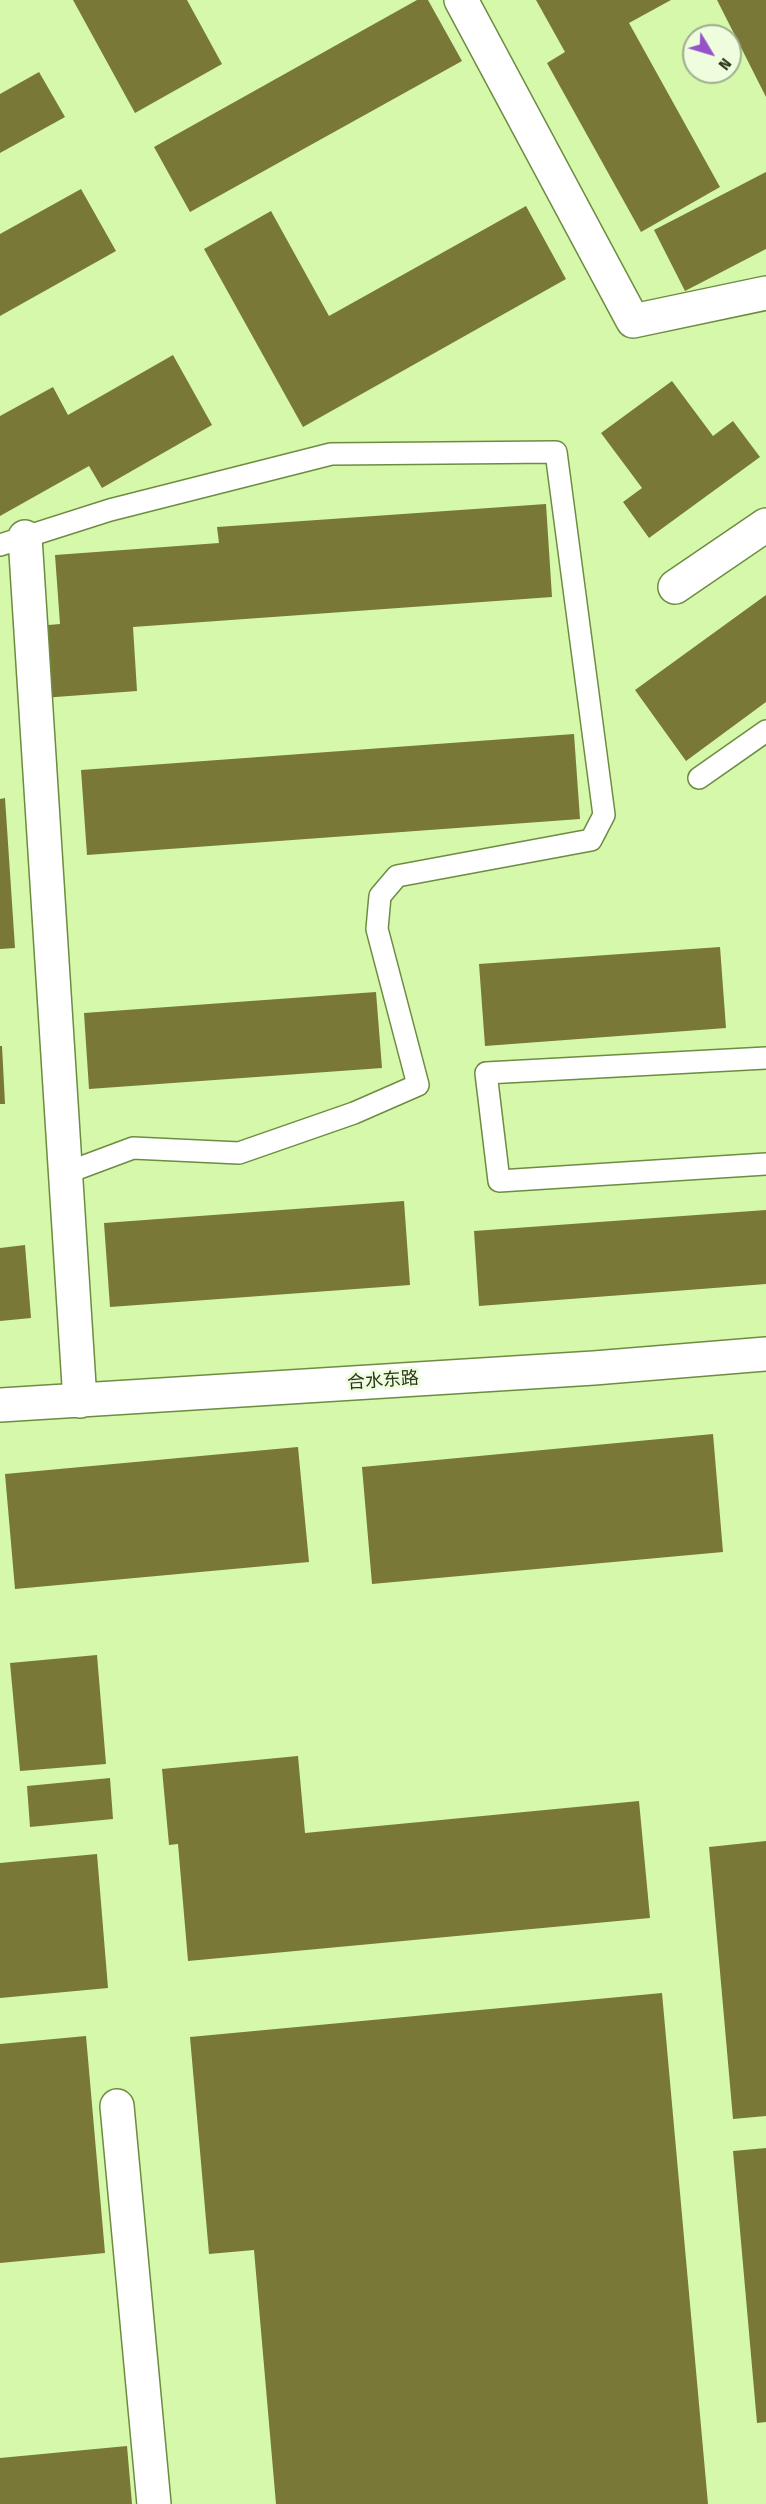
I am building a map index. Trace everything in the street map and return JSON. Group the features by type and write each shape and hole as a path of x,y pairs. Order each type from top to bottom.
{"street":[{"path":"461,0 633,321 766,293"},
{"path":"675,587 766,525"},
{"path":"12,541 66,1173 80,1401"},
{"name":"合水东路","path":"0,1405 766,1354"},
{"path":"117,2106 154,2504"}],"lane":[{"path":"12,541 110,510 331,454 556,452 604,814 591,840 397,876 380,896 377,929 418,1085 354,1113 239,1154 133,1148 66,1173"},
{"path":"699,777 766,731"},
{"path":"766,1058 486,1073 499,1181 766,1164"}],"building":[{"path":"73,0 187,0 222,64 135,113"},
{"path":"417,0 428,0 462,61 190,212 154,147"},
{"path":"536,0 671,0 629,23 720,187 641,232 547,63 565,52"},
{"path":"717,0 766,0 766,97 742,49 742,24 729,24"},
{"path":"39,72 65,117 0,153 0,94"},
{"path":"766,172 766,249 685,291 654,230"},
{"path":"81,189 116,251 0,316 0,234"},
{"path":"526,206 566,279 303,427 204,249 271,211 329,316"},
{"path":"173,355 212,425 102,488 89,466 0,516 0,416 53,387 68,415"},
{"path":"672,381 713,436 733,421 760,457 649,538 623,502 642,488 601,433"},
{"path":"546,504 552,597 133,627 137,691 42,698 37,626 60,624 55,555 219,543 217,527"},
{"path":"766,595 766,702 686,761 635,690"},
{"path":"574,734 580,819 87,855 81,770"},
{"path":"5,798 15,948 0,949 0,799"},
{"path":"720,947 726,1028 485,1046 479,964"},
{"path":"376,992 382,1068 89,1089 84,1013"},
{"path":"0,1046 2,1046 5,1104 0,1104"},
{"path":"404,1201 410,1285 110,1307 104,1223"},
{"path":"766,1210 766,1284 479,1306 474,1231"},
{"path":"25,1245 31,1318 0,1321 0,1248"},
{"path":"713,1434 723,1552 372,1584 362,1467"},
{"path":"298,1447 309,1562 15,1589 5,1474"},
{"path":"97,1655 106,1764 20,1771 10,1663"},
{"path":"298,1756 305,1833 639,1801 650,1918 188,1961 178,1844 169,1845 162,1769"},
{"path":"110,1778 113,1819 30,1827 27,1786"},
{"path":"766,1841 766,2116 733,2119 709,1847"},
{"path":"97,1854 108,1988 0,1998 0,1863"},
{"path":"662,1993 708,2504 276,2504 254,2250 209,2254 190,2037"},
{"path":"86,2036 105,2253 0,2263 0,2044"},
{"path":"766,2148 766,2422 757,2423 733,2151"},
{"path":"127,2446 132,2504 0,2504 0,2458"}]}
